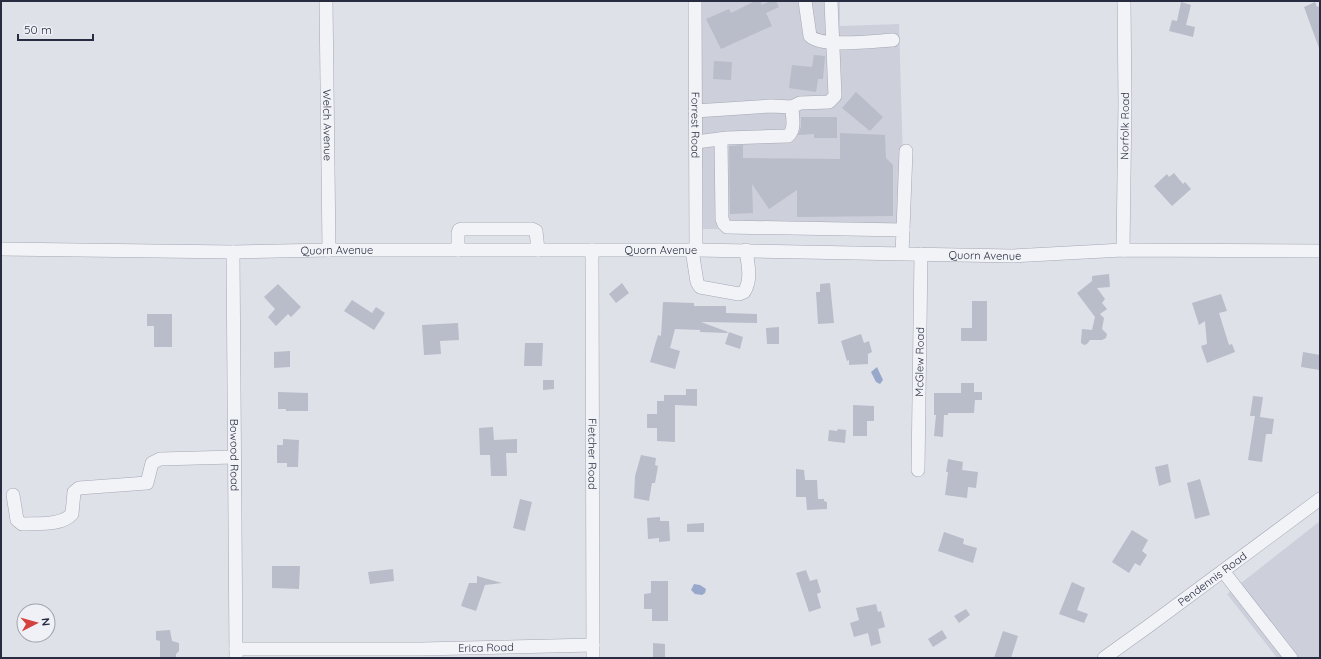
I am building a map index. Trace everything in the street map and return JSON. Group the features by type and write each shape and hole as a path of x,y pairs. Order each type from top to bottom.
{"street":[{"name":"Welch Avenue","path":"326,1 329,250"},
{"name":"Forrest Road","path":"695,1 696,142 694,250 696,282 700,287 739,294 744,292 748,286 749,279 746,250"},
{"path":"805,1 810,36 816,41 833,43 893,40"},
{"path":"695,111 771,106 792,107 800,103 829,102 834,96 831,1"},
{"name":"Norfolk Road","path":"1123,250 1125,102 1124,1"},
{"path":"696,142 721,139 788,136 791,134 793,127 792,107"},
{"path":"721,139 722,219 727,227 903,230"},
{"path":"902,253 906,152"},
{"path":"458,250 458,233 459,230 462,229 532,228 536,230 538,250"},
{"name":"Quorn Avenue","path":"1,249 233,252 329,250 746,250 1012,256 1123,250 1320,251"},
{"name":"Fletcher Road","path":"592,250 592,658"},
{"name":"Bowood Road","path":"233,252 236,654"},
{"name":"McGlew Road","path":"918,470 920,254"},
{"path":"13,495 17,520 22,524 58,522 68,519 72,514 74,492 79,488 147,483 152,463 160,459 234,457"},
{"name":"Pendennis Road","path":"1104,658 1320,499"},
{"path":"1223,571 1291,658"},
{"name":"Erica Road","path":"236,654 593,645"}],"shaded area":[{"path":"700,1 840,1 840,26 899,24 905,229 700,229"},
{"path":"1320,521 1320,658 1277,658 1227,594"}],"water":[{"path":"877,367 883,380 880,384 876,382 871,372"},
{"path":"694,584 700,585 706,589 705,593 702,595 695,594 691,590"}],"building":[{"path":"755,1 760,1 762,5 770,1 776,1 779,7 766,13 772,26 721,49 706,19 729,9 731,13"},
{"path":"1181,2 1191,5 1186,25 1195,27 1193,37 1169,31 1172,20 1177,21"},
{"path":"1315,2 1317,7 1320,6 1319,48 1304,7"},
{"path":"814,55 825,56 823,79 818,79 816,92 789,88 792,65 812,67"},
{"path":"714,61 732,62 731,80 713,79"},
{"path":"856,92 883,117 870,131 842,108"},
{"path":"801,117 837,117 837,138 814,138 814,134 798,135 801,127"},
{"path":"840,133 885,135 886,158 893,165 893,216 797,217 797,190 769,209 752,184 753,213 730,214 729,146 743,145 743,158 840,159"},
{"path":"1174,173 1183,184 1185,182 1191,189 1172,206 1154,186 1167,174 1169,177"},
{"path":"1109,274 1110,287 1097,288 1105,299 1102,303 1107,309 1100,314 1104,318 1102,329 1107,334 1106,338 1102,340 1090,340 1084,345 1081,343 1082,329 1092,330 1095,317 1077,293 1092,281 1092,276"},
{"path":"622,283 629,293 616,303 609,294"},
{"path":"830,283 834,323 818,324 816,292 820,292 820,284"},
{"path":"278,284 301,307 291,317 288,314 276,326 268,317 275,309 264,297"},
{"path":"1221,294 1227,311 1219,313 1229,345 1232,344 1235,352 1207,363 1201,346 1207,344 1205,321 1199,325 1192,303"},
{"path":"352,300 372,313 376,307 385,313 374,330 344,311"},
{"path":"972,301 987,301 987,341 961,341 961,328 972,328"},
{"path":"663,302 694,303 694,306 726,306 726,313 757,314 757,323 701,322 728,332 727,333 675,329 670,348 680,351 675,369 650,362 658,335 661,336"},
{"path":"147,314 172,314 172,347 154,347 154,326 147,326"},
{"path":"458,323 459,340 440,341 441,354 424,355 422,325"},
{"path":"779,327 779,344 767,344 766,328"},
{"path":"729,332 743,337 740,349 725,344"},
{"path":"861,334 864,343 869,341 872,352 868,354 868,364 849,365 849,360 847,361 841,341"},
{"path":"525,343 543,343 542,366 524,366"},
{"path":"290,351 290,367 274,368 274,352"},
{"path":"1303,352 1320,355 1320,370 1301,367"},
{"path":"543,380 554,380 554,389 543,390"},
{"path":"961,383 974,383 974,392 982,392 982,400 975,400 974,413 948,413 948,415 944,415 943,437 934,436 936,415 934,415 934,393 961,393"},
{"path":"686,389 697,389 697,406 675,405 675,442 657,441 657,428 647,428 647,414 657,414 657,401 664,401 664,395 686,395"},
{"path":"278,392 308,393 308,411 286,411 286,409 278,409"},
{"path":"1253,396 1263,397 1260,417 1274,419 1272,434 1266,434 1262,462 1248,460 1255,416 1250,416"},
{"path":"853,405 874,406 874,421 867,421 867,436 853,436"},
{"path":"493,427 494,440 517,439 517,453 506,453 507,476 491,476 490,455 480,455 479,428"},
{"path":"838,429 846,430 845,443 828,441 829,430 837,431"},
{"path":"283,439 299,440 298,467 287,467 287,463 277,463 277,445 283,445"},
{"path":"641,455 656,458 655,465 658,466 655,483 652,483 649,501 634,498 635,476"},
{"path":"948,459 963,462 962,470 978,472 976,488 968,487 967,498 945,495"},
{"path":"1168,464 1171,482 1159,486 1155,467"},
{"path":"796,469 804,470 805,480 817,480 818,499 824,499 824,501 827,502 827,509 807,510 806,497 796,497"},
{"path":"1200,479 1210,515 1195,519 1187,483"},
{"path":"520,499 532,502 525,531 513,528"},
{"path":"660,517 660,521 669,521 670,541 659,542 659,538 648,539 647,518"},
{"path":"704,523 704,532 687,532 687,524"},
{"path":"1132,530 1148,540 1142,551 1147,555 1140,566 1135,563 1129,573 1112,562"},
{"path":"944,532 964,539 963,544 977,548 973,563 938,551"},
{"path":"272,566 300,566 299,589 272,588"},
{"path":"393,569 394,581 370,584 368,572"},
{"path":"806,570 810,581 817,579 821,592 817,594 821,608 809,612 796,573"},
{"path":"477,576 502,583 485,585 476,611 461,606 469,583 477,583"},
{"path":"651,581 668,581 668,621 652,621 652,609 644,609 644,594 651,593"},
{"path":"1072,582 1085,588 1077,610 1088,614 1084,623 1059,614"},
{"path":"876,604 878,612 881,611 885,627 878,629 881,643 871,646 868,633 854,637 850,623 859,620 856,608"},
{"path":"966,609 970,615 959,623 954,616"},
{"path":"170,630 172,641 179,643 179,651 176,654 176,658 160,658 160,641 156,640 156,631"},
{"path":"942,630 947,638 933,647 928,639"},
{"path":"1003,631 1018,636 1011,658 994,658"},
{"path":"653,643 665,644 665,658 653,658"}]}
